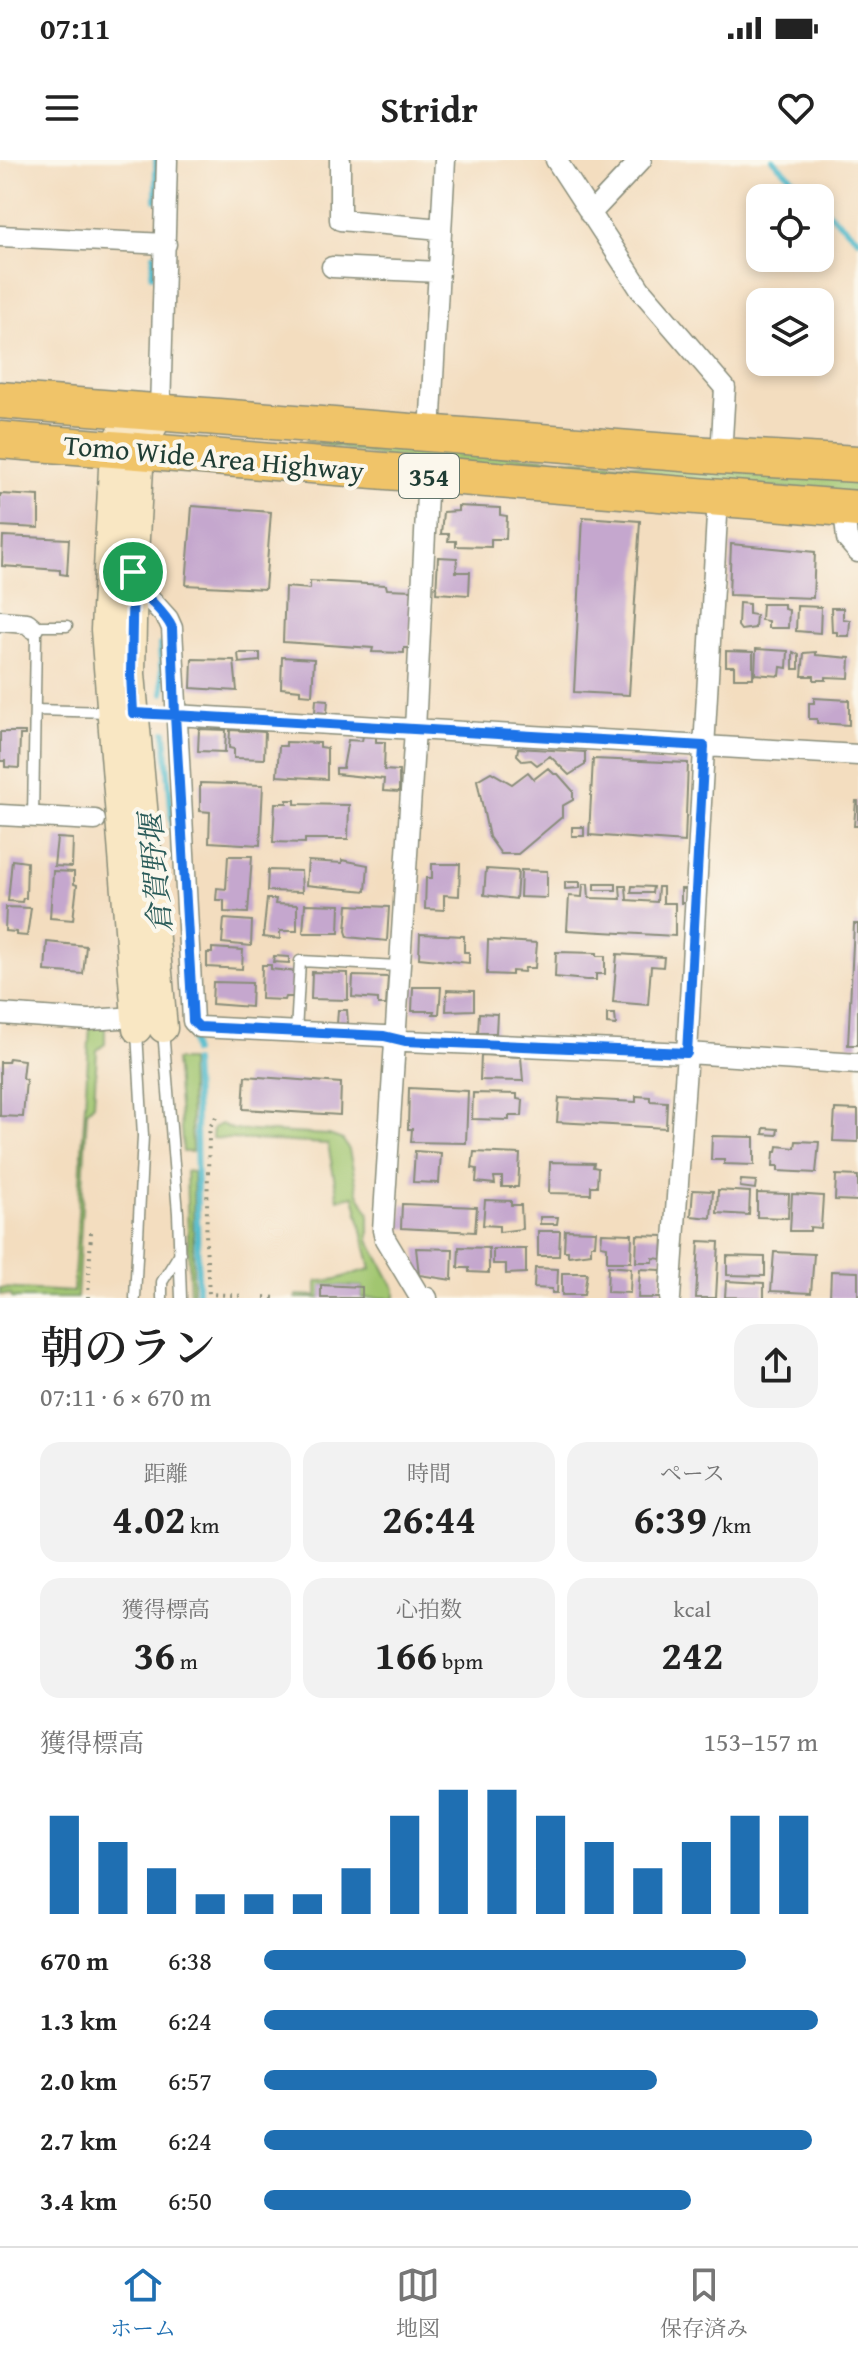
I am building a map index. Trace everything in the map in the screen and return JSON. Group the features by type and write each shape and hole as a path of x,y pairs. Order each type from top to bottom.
{"highway":[{"name":"Tomo Wide Area Highway","path":"0,400 858,464"},
{"name":"Tomo Wide Area Highway","path":"0,440 851,508"}],"street":[{"path":"0,1014 145,1024 122,713 105,630 127,449 147,412 166,244 167,160"},
{"path":"340,160 340,220 441,229"},
{"path":"430,433 445,160"},
{"path":"556,160 640,289 725,388 721,456"},
{"path":"590,214 641,160"},
{"path":"0,236 166,244"},
{"path":"332,267 439,272"},
{"path":"127,449 134,581 168,619 172,628 193,1021 199,1027 405,1041 858,1064"},
{"path":"427,1298 418,1294 385,1239 383,1230 428,475"},
{"path":"670,1298 687,1053 716,496"},
{"path":"851,508 847,539 858,552"},
{"path":"122,713 131,674 133,572"},
{"path":"0,621 27,623 33,628"},
{"path":"175,715 858,755"},
{"path":"0,815 95,820"}],"lane":[{"path":"33,817 36,636 33,628 67,626"},
{"path":"35,710 175,715"},
{"path":"296,1032 300,961 399,966"},
{"path":"145,1024 180,1253 181,1298"},
{"path":"135,1298 145,1024"},
{"path":"162,1298 162,1282 180,1253"}],"path":[{"path":"216,1117 209,1137 206,1243 209,1294 244,1296"},
{"path":"88,1298 91,1232"},
{"path":"264,1297 277,1298"}],"green space":[{"path":"303,441 858,480 858,494 391,458"},
{"path":"90,1026 105,1027 105,1044 97,1050 94,1104 87,1111 77,1298 12,1298 11,1295 0,1294 0,1288 73,1292"},
{"path":"175,1060 189,1060 192,1152 183,1152"},
{"path":"221,1124 234,1130 329,1135 343,1140 349,1150 358,1193 369,1213 369,1240 395,1289 395,1298 362,1298 362,1287 322,1285 321,1298 296,1298 296,1295 317,1296 317,1281 338,1279 371,1269 354,1196 338,1199 328,1144 212,1138 213,1128"},
{"path":"186,1171 193,1172 193,1298 190,1298"}],"building":[{"path":"0,494 39,496 39,528 0,526"},
{"path":"192,506 271,512 265,589 186,585"},
{"path":"458,506 500,508 500,515 507,516 506,539 491,539 491,547 456,546 456,541 448,541 449,534 441,534 443,512 458,511"},
{"path":"583,517 640,521 629,695 574,692"},
{"path":"3,536 69,539 67,575 60,574 60,570 2,566"},
{"path":"731,544 815,552 813,598 729,595"},
{"path":"438,557 457,558 456,572 470,572 469,595 436,593"},
{"path":"310,581 386,585 387,589 413,590 409,648 404,648 404,653 372,652 373,648 283,642 285,587 310,589"},
{"path":"739,603 749,604 749,614 756,615 755,628 741,630 738,626"},
{"path":"762,604 784,604 784,609 789,610 788,628 768,628 768,621 761,620"},
{"path":"797,606 821,607 820,633 796,631"},
{"path":"831,608 843,608 843,619 850,620 849,636 837,636 837,632 832,632"},
{"path":"756,649 788,651 787,668 781,667 780,676 755,674"},
{"path":"726,651 753,652 753,678 734,678 734,666 726,666"},
{"path":"793,652 799,655 799,669 793,669"},
{"path":"816,652 816,655 850,658 849,678 814,680 814,676 802,676 804,653"},
{"path":"238,653 260,653 260,661 239,663"},
{"path":"282,657 314,659 312,695 281,688"},
{"path":"192,659 234,660 237,691 191,688"},
{"path":"814,698 849,700 849,725 817,723 817,719 809,719 809,703 814,703"},
{"path":"316,699 328,700 327,713 315,712"},
{"path":"199,729 226,730 225,752 198,751"},
{"path":"230,730 265,732 264,759 234,758 234,749 229,748"},
{"path":"0,732 25,732 25,735 20,735 19,768 5,767 5,761 0,761"},
{"path":"363,736 376,736 376,742 385,742 384,770 399,771 399,792 383,791 384,779 336,774 336,768 343,768 348,740 362,741"},
{"path":"286,742 320,743 320,747 327,748 327,779 277,776 279,746 286,746"},
{"path":"518,748 585,752 585,765 569,775 550,756 537,765 531,760 523,761 517,755"},
{"path":"593,759 688,763 685,842 589,835"},
{"path":"548,768 573,791 573,800 562,806 562,817 518,854 501,854 489,837 477,780 491,772 512,784 528,772 534,779"},
{"path":"200,783 263,785 260,845 209,842 210,812 200,811"},
{"path":"287,800 295,800 295,804 349,805 348,839 273,842 275,803 287,803"},
{"path":"856,801 858,826 854,826"},
{"path":"572,827 584,827 584,836 572,836"},
{"path":"57,838 73,839 72,867 54,866"},
{"path":"228,856 252,856 248,913 224,912 224,900 216,900 217,888 226,889"},
{"path":"12,860 27,862 26,898 22,902 8,901"},
{"path":"342,860 368,865 366,891 306,885 308,861 342,863"},
{"path":"432,864 460,864 459,896 444,895 444,910 425,909 426,878 432,878"},
{"path":"486,869 518,871 516,899 484,895"},
{"path":"268,870 301,871 302,892 267,891"},
{"path":"521,870 547,871 547,898 520,897"},
{"path":"53,871 74,872 74,884 77,885 73,920 50,918"},
{"path":"565,882 580,882 580,888 565,889"},
{"path":"583,884 588,884 589,898 621,899 620,886 626,886 627,900 657,902 658,887 663,887 663,903 675,903 675,936 567,930 569,896 582,897"},
{"path":"594,884 616,884 616,890 594,890"},
{"path":"632,886 653,887 652,893 631,893"},
{"path":"681,889 687,889 687,903 681,903"},
{"path":"267,899 276,899 275,904 297,905 297,931 280,931 280,939 263,937"},
{"path":"305,904 340,905 339,933 303,933"},
{"path":"348,905 389,907 387,941 348,937"},
{"path":"6,907 31,908 27,936 5,931"},
{"path":"224,919 252,921 251,946 222,943"},
{"path":"854,924 858,924 858,1045 848,1045"},
{"path":"420,934 464,936 464,952 469,952 469,963 419,958"},
{"path":"488,940 537,943 535,968 525,968 524,972 512,971 512,975 487,974"},
{"path":"47,942 86,946 83,974 45,971"},
{"path":"212,948 243,950 242,969 207,967 207,953 212,953"},
{"path":"556,952 605,956 605,974 596,974 596,980 555,977"},
{"path":"617,954 664,957 663,967 651,966 648,1005 613,1002"},
{"path":"274,956 289,957 289,963 273,962"},
{"path":"262,965 297,972 294,997 261,999"},
{"path":"312,972 348,973 348,1000 311,999"},
{"path":"353,976 388,977 386,1005 378,1005 378,999 352,997"},
{"path":"213,982 252,983 251,1007 212,1004"},
{"path":"413,987 441,987 439,1014 433,1014 434,1011 412,1011"},
{"path":"447,990 474,991 474,1010 446,1011"},
{"path":"338,1010 347,1010 348,1024 337,1024"},
{"path":"479,1013 497,1014 496,1033 478,1033"},
{"path":"607,1014 615,1014 616,1025 607,1024"},
{"path":"481,1055 521,1057 523,1081 480,1080"},
{"path":"9,1058 24,1060 23,1117 0,1116 0,1062 8,1062"},
{"path":"245,1076 341,1083 340,1115 243,1109"},
{"path":"409,1088 468,1091 466,1143 411,1142 412,1129 408,1129"},
{"path":"473,1093 517,1094 517,1099 523,1100 522,1116 509,1116 509,1120 472,1119"},
{"path":"636,1096 667,1102 666,1128 557,1122 559,1098 636,1102"},
{"path":"835,1109 858,1110 858,1142 833,1141"},
{"path":"764,1128 778,1129 777,1135 763,1134"},
{"path":"712,1136 754,1137 754,1165 724,1164 724,1160 711,1160"},
{"path":"796,1141 819,1142 816,1173 778,1171 778,1166 773,1166 774,1152 777,1152 778,1146 795,1148"},
{"path":"415,1151 441,1153 439,1183 413,1182"},
{"path":"474,1152 520,1154 518,1187 502,1187 502,1177 494,1177 495,1184 476,1182 477,1169 472,1168"},
{"path":"550,1162 594,1163 593,1167 598,1168 597,1186 591,1186 591,1194 549,1193"},
{"path":"836,1175 858,1176 858,1201 835,1200"},
{"path":"741,1180 756,1181 755,1189 740,1187"},
{"path":"693,1190 713,1191 711,1218 691,1216"},
{"path":"718,1190 750,1192 749,1215 717,1213"},
{"path":"757,1193 789,1194 788,1218 757,1217"},
{"path":"792,1194 823,1196 821,1228 790,1231"},
{"path":"485,1200 511,1201 511,1205 521,1205 522,1229 499,1232 499,1226 483,1225"},
{"path":"402,1204 477,1207 475,1232 401,1228"},
{"path":"540,1217 558,1217 557,1224 540,1224"},
{"path":"565,1230 596,1231 591,1253 568,1256 568,1251 564,1251"},
{"path":"538,1231 560,1231 559,1256 538,1256"},
{"path":"602,1233 632,1234 631,1262 607,1262 607,1246 601,1245"},
{"path":"637,1235 663,1236 662,1259 636,1262"},
{"path":"699,1241 719,1242 716,1298 696,1298"},
{"path":"459,1247 489,1248 489,1273 458,1268"},
{"path":"416,1248 453,1249 452,1280 419,1275"},
{"path":"493,1249 526,1249 526,1273 506,1274 506,1264 493,1264"},
{"path":"774,1252 814,1254 811,1293 771,1291"},
{"path":"727,1256 765,1257 765,1276 727,1275"},
{"path":"608,1266 631,1268 630,1293 607,1292"},
{"path":"535,1268 558,1269 557,1293 552,1293 552,1289 534,1288"},
{"path":"640,1269 661,1270 660,1298 638,1298"},
{"path":"831,1271 858,1272 858,1298 830,1298"},
{"path":"562,1273 587,1273 584,1295 562,1295"},
{"path":"726,1281 764,1283 764,1298 725,1297"},
{"path":"321,1285 362,1287 362,1298 321,1298"}],"waterway":[{"name":"倉賀野堰","path":"156,160 156,200"},
{"path":"773,160 798,184"},
{"path":"834,218 858,239"},
{"name":"倉賀野堰","path":"152,275 154,255"},
{"name":"倉賀野堰","path":"160,645 163,693"},
{"name":"倉賀野堰","path":"165,732 175,860"},
{"name":"倉賀野堰","path":"192,1039 193,1052"},
{"name":"倉賀野堰","path":"193,1062 198,1298"}],"route":[{"path":"133,572 133,713 175,715 193,1021 199,1027 384,1036 405,1041 687,1053 704,746 175,715 172,628 168,619 134,581 133,572"}]}
